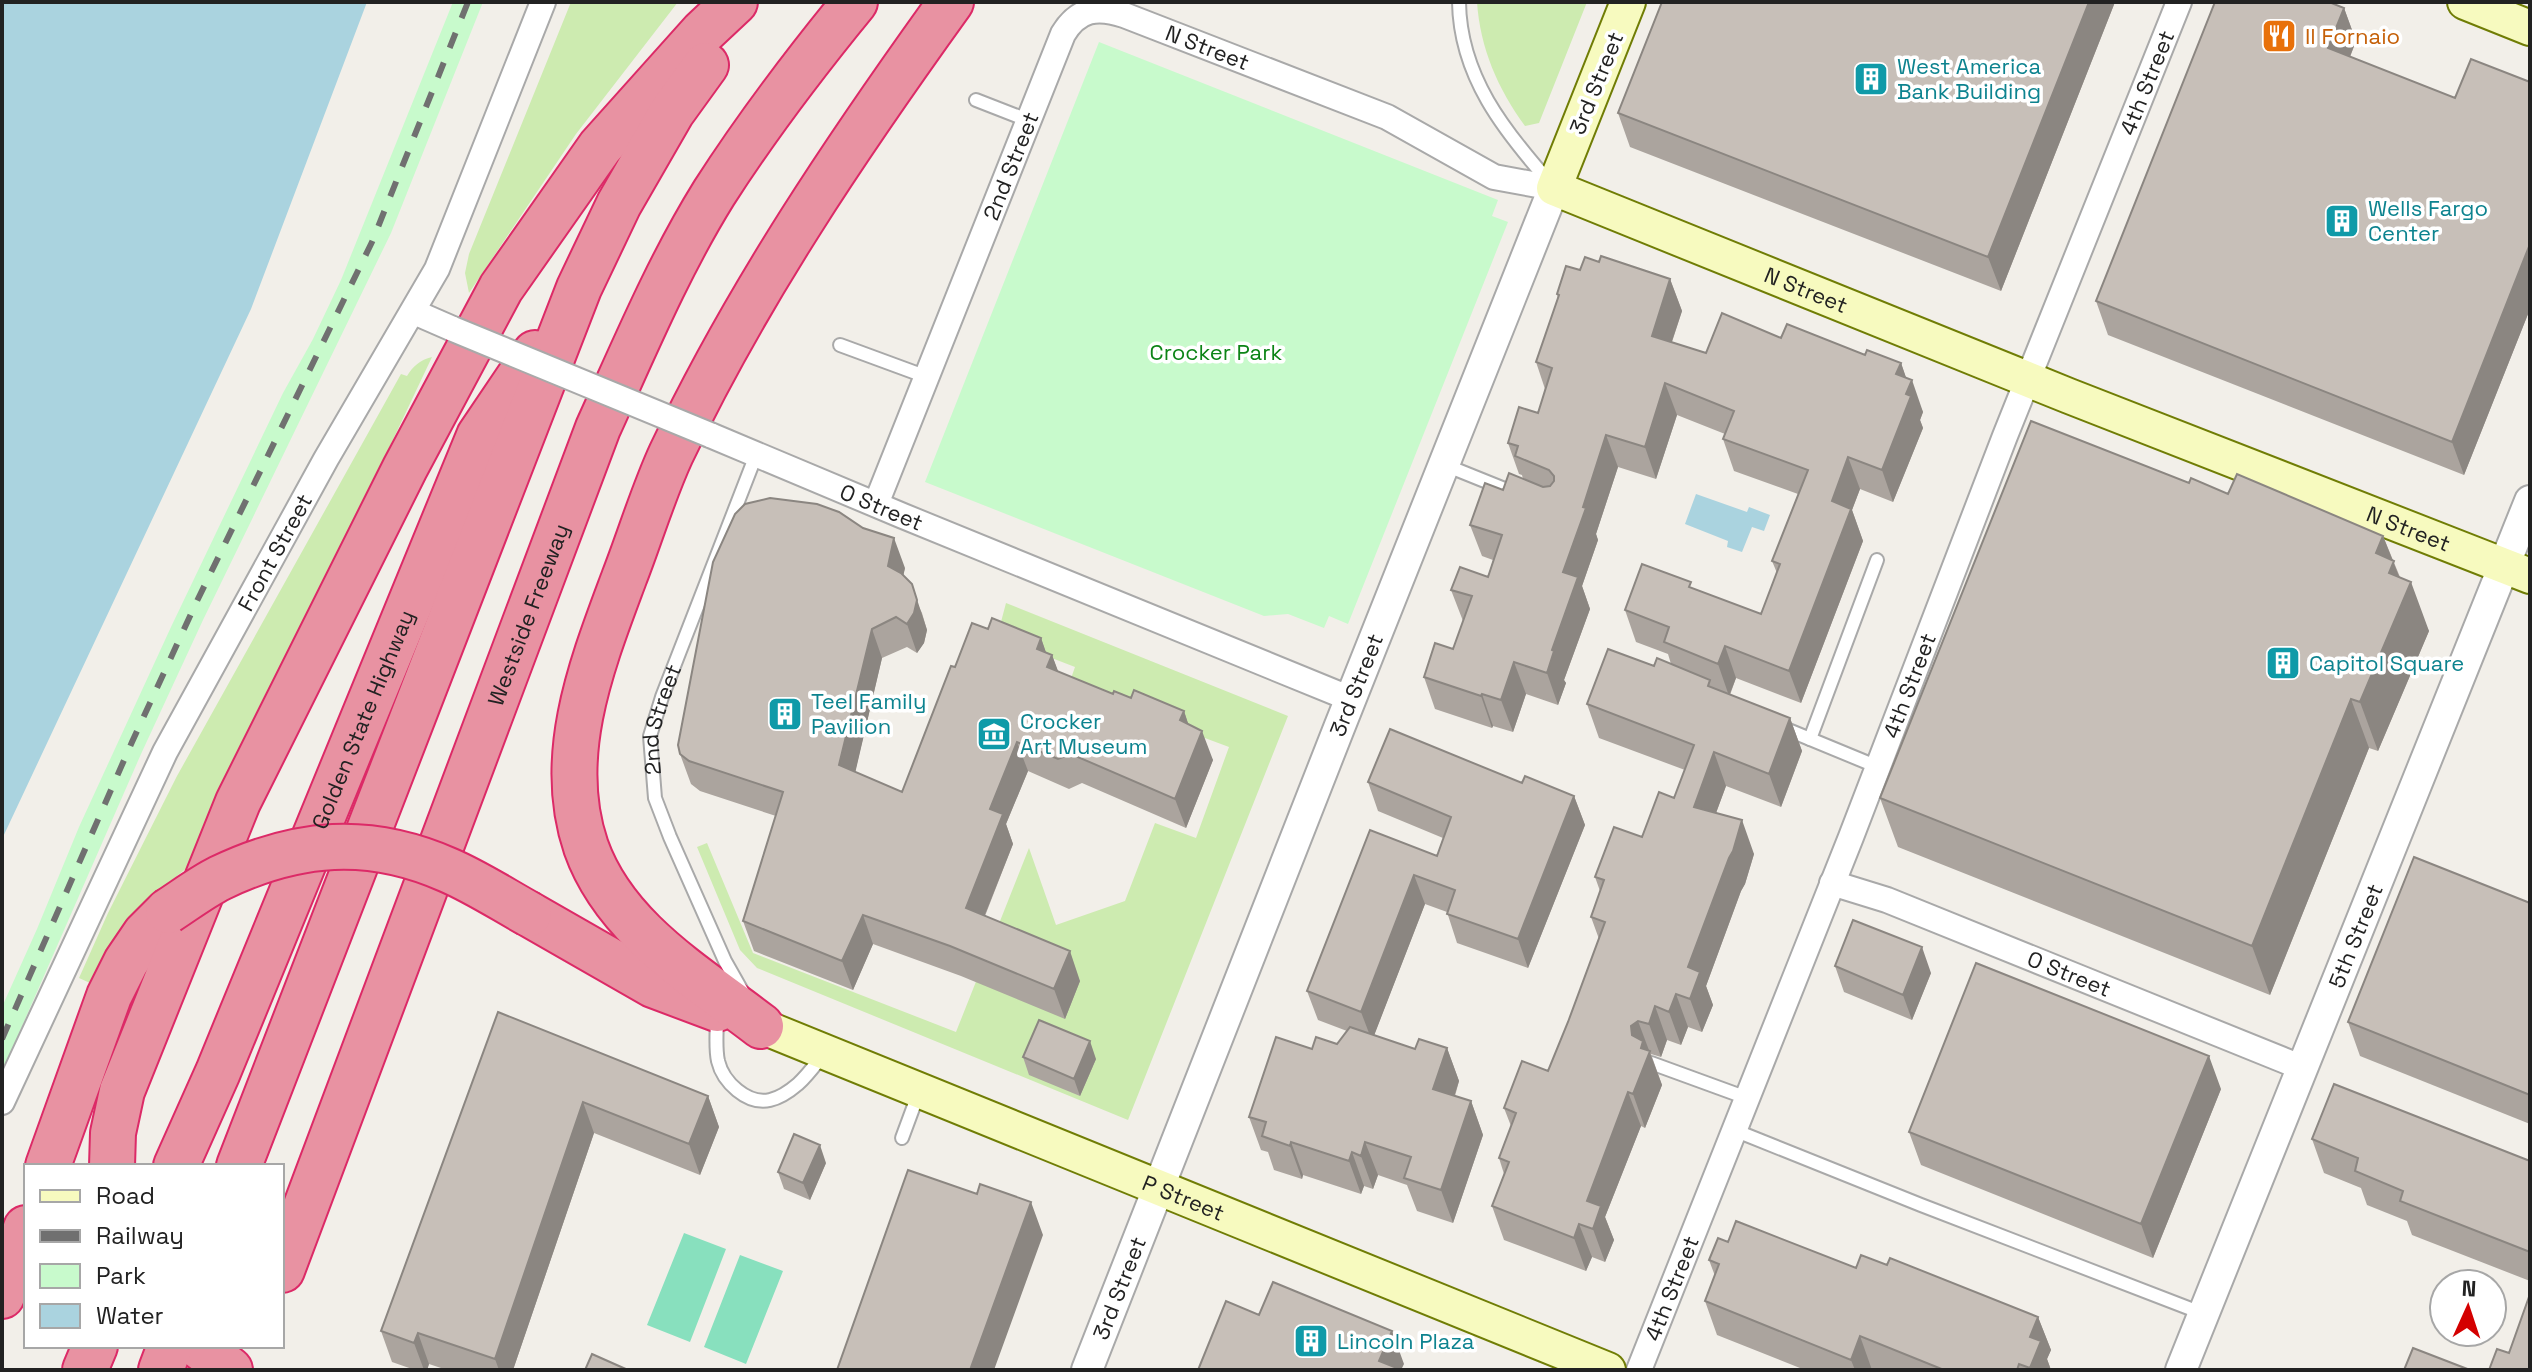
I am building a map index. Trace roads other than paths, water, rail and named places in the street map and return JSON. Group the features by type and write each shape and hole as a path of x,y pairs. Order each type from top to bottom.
{"highway":[{"path":"112,1164 113,1133 122,1091 238,802 405,468 501,288 600,147 703,32 735,2"},
{"path":"240,1164 579,288 619,204 672,112 752,2"},
{"name":"Westside Freeway","path":"284,1265 604,414 654,306 713,195 792,80 855,2"},
{"path":"761,1026 643,935 598,876 579,821 574,787 578,719 618,596 670,456 739,324 871,113 951,2"},
{"name":"Golden State Highway","path":"177,1164 218,1072 479,436 579,288"},
{"path":"49,1164 109,996 138,943 168,911 217,879 263,860 311,847 358,846 409,855 450,870 653,985 761,1026"},
{"path":"2,1296 24,1234"},
{"path":"85,1370 94,1348"},
{"path":"161,1370 169,1348"},
{"path":"202,1348 230,1370"},
{"path":"244,1370 252,1348"}],"main road":[{"name":"3rd Street","path":"1554,188 1628,2"},
{"path":"2465,2 2530,28"},
{"name":"N Street","path":"1554,188 2028,380 2517,571"},
{"name":"P Street","path":"761,1026 1608,1370"}],"street":[{"name":"Front Street","path":"2,1102 165,752 378,366 414,312 440,261 543,2"},
{"name":"4th Street","path":"1639,1370 2179,2"},
{"name":"N Street","path":"1085,11 1127,8 1387,117 1494,177 1554,188"},
{"name":"2nd Street","path":"876,504 1063,34 1069,24 1085,11"},
{"name":"3rd Street","path":"1087,1370 1554,188"},
{"name":"O Street","path":"414,312 1351,699"},
{"name":"5th Street","path":"2181,1370 2303,1068 2517,571 2530,501"},
{"name":"O Street","path":"1832,883 1900,905 2303,1068"}],"lane":[{"path":"1459,2 1467,55 1483,95 1510,136 1554,188"},
{"path":"976,100 1030,121"},
{"path":"840,345 927,377"},
{"name":"2nd Street","path":"756,455 662,697 650,736 655,798 725,961 761,1026"},
{"path":"1444,465 1531,500"},
{"path":"1810,739 1877,560"},
{"path":"1768,722 1878,767"},
{"path":"717,1009 718,1061 731,1085 745,1095 769,1100 783,1094 798,1084 826,1053"},
{"path":"1651,1063 1747,1098"},
{"path":"902,1138 919,1091"},
{"path":"1734,1130 2204,1314"}],"water":[{"path":"2,2 367,2 251,309 2,839"},
{"path":"1696,494 1747,512 1749,507 1770,515 1764,531 1752,527 1742,552 1727,547 1728,541 1685,524"}],"railway":[{"path":"2,1039 197,601 372,242 468,2"}],"place":[{"name":"Il Fornaio","path":"2279,36"},
{"name":"West America Bank Building","path":"1871,79"},
{"name":"Wells Fargo Center","path":"2342,221"},
{"name":"Capitol Square","path":"2283,663"},
{"name":"Teel Family Pavilion","path":"785,714"},
{"name":"Crocker Art Museum","path":"994,734"},
{"name":"Lincoln Plaza","path":"1311,1341"}],"park label":[{"name":"Crocker Park","path":"1216,352"}]}
